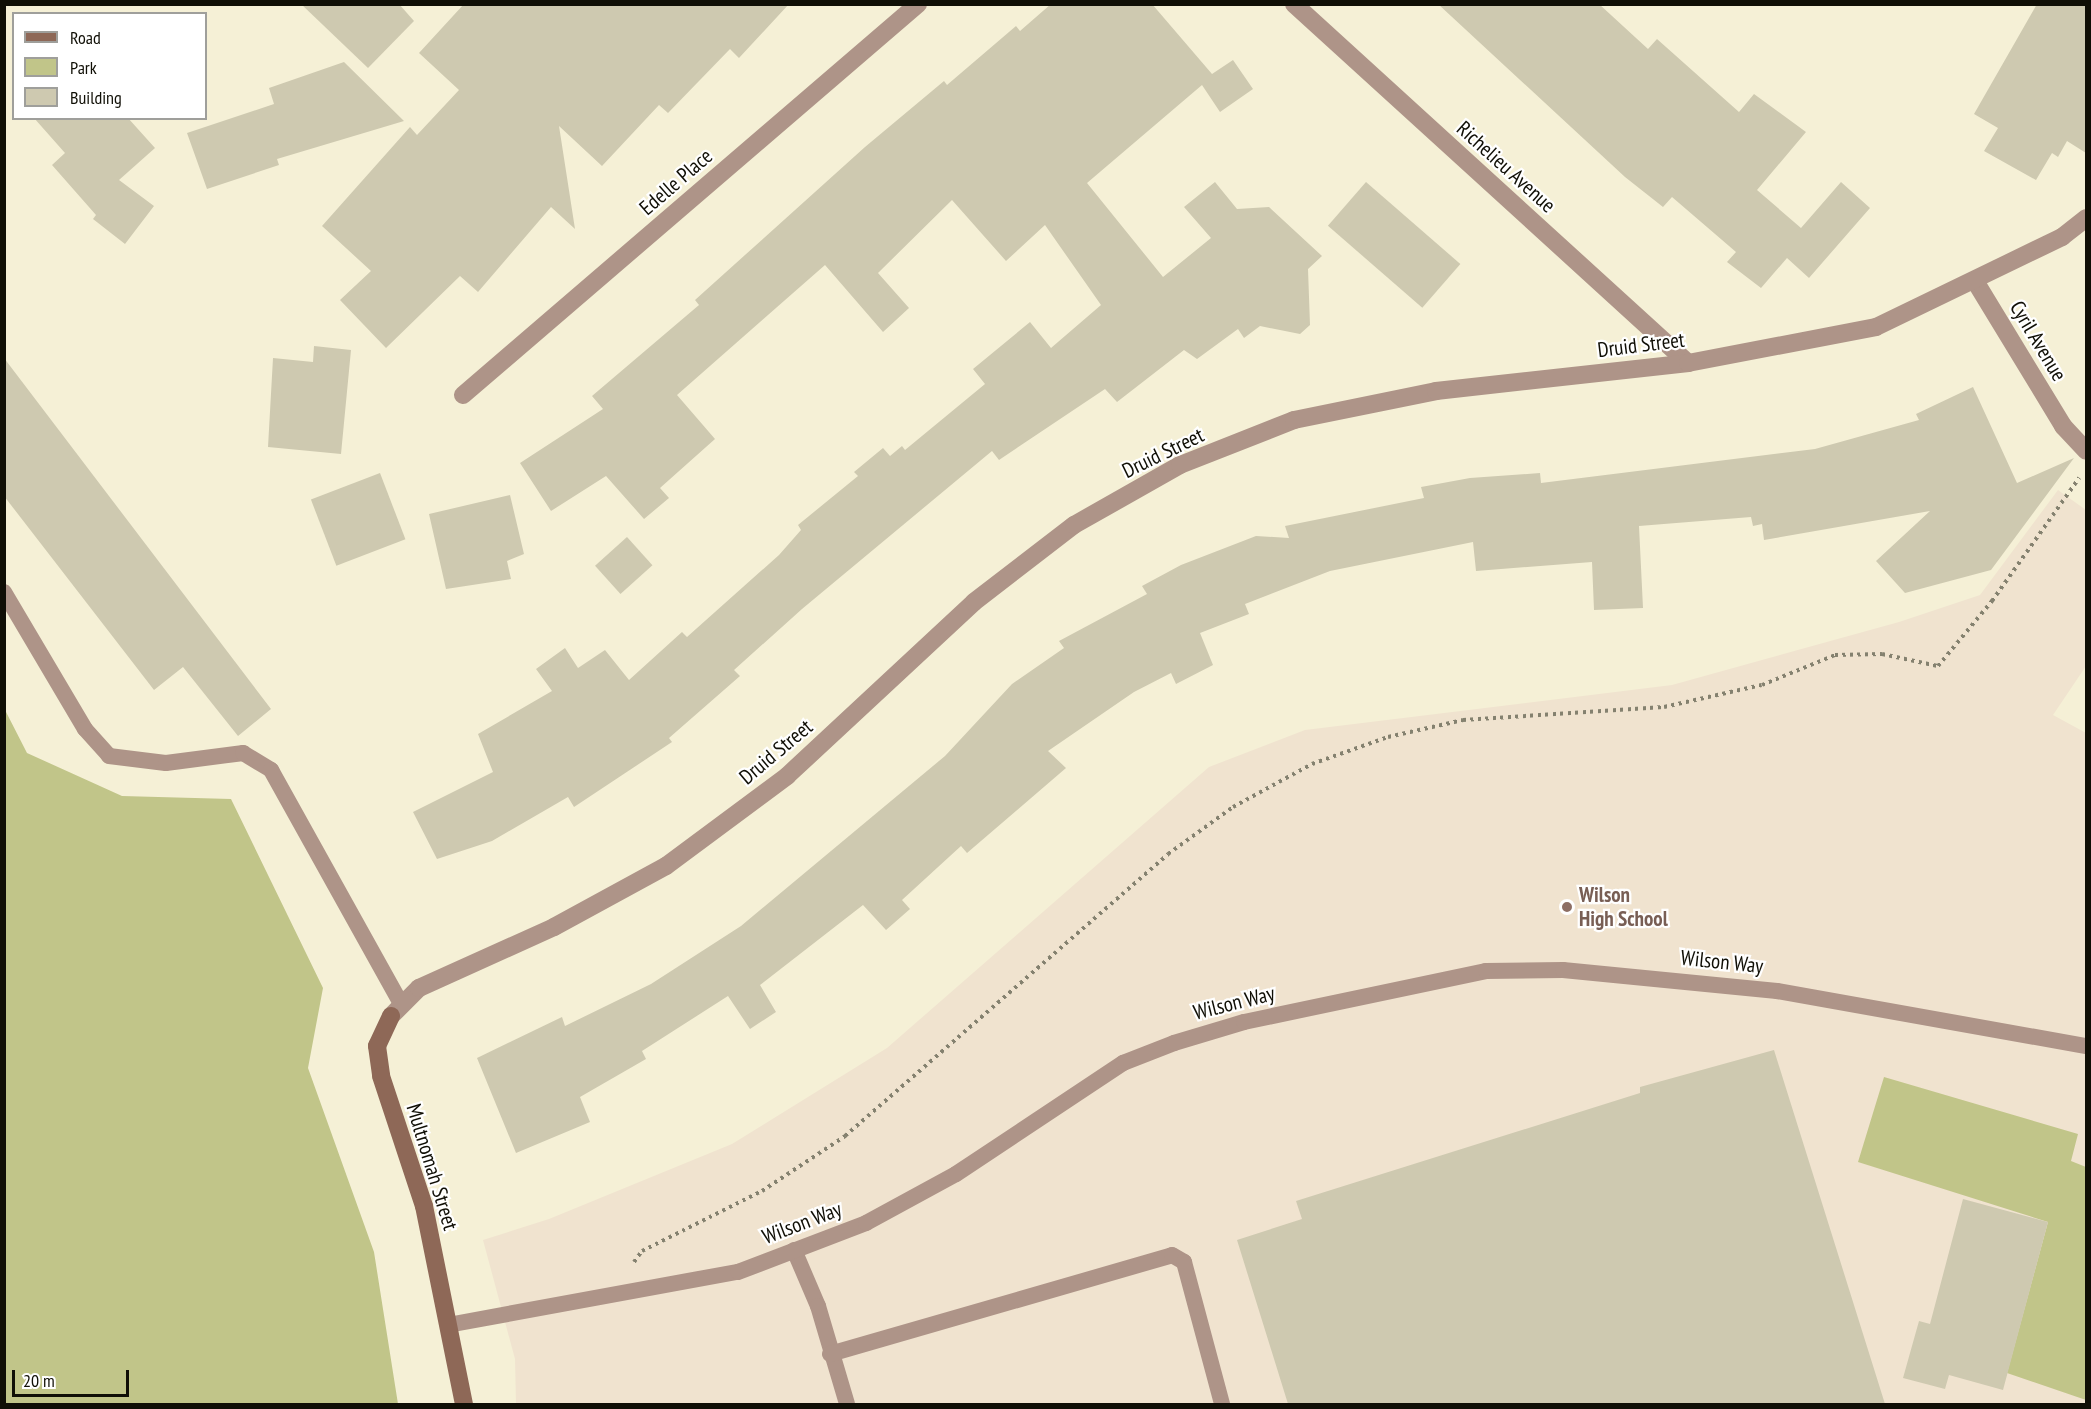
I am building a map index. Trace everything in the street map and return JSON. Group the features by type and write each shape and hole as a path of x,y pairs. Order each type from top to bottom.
{"street":[{"name":"Edelle Place","path":"463,395 918,4"},
{"name":"Richelieu Avenue","path":"1294,4 1688,363"},
{"name":"Druid Street","path":"396,1011 418,988 554,927 666,866 787,776 974,602 1074,525 1180,465 1294,420 1436,391 1688,363 1876,327 2062,237 2086,218"},
{"name":"Cyril Avenue","path":"1975,281 2063,426 2086,451"},
{"name":"Multnomah Street","path":"396,1011 377,1046 381,1076 424,1206 464,1404"}],"lane":[{"path":"4,592 85,729 109,756 166,763 243,753 271,770 396,1011"},
{"name":"Wilson Way","path":"448,1325 738,1272 866,1223 946,1179 1076,1091 1174,1043 1244,1022 1486,971 1563,970 1777,990 2086,1046"},
{"path":"794,1250 818,1306 830,1354 847,1404"},
{"path":"830,1354 1156,1256 1172,1255 1185,1262 1222,1404"}],"path":[{"path":"610,1297 642,1251 762,1191 845,1136 954,1047 1102,910 1233,807 1312,764 1388,737 1463,720 1664,707 1762,684 1835,655 1882,654 1938,666 1992,601 2086,468"}],"shaded area":[{"name":"Wilson High School","path":"2058,490 2086,510 2086,666 2053,715 2086,733 2086,1404 516,1404 515,1359 483,1240 549,1219 732,1144 887,1048 1209,767 1305,730 1672,685 1899,622 1980,595"}],"green space":[{"path":"4,708 27,753 122,796 231,799 323,988 308,1068 374,1252 398,1404 5,1404"},
{"path":"1884,1077 2078,1134 2071,1161 2086,1167 2086,1400 2007,1373 2048,1222 1858,1162"}],"building":[{"path":"301,4 399,4 414,21 368,68"},
{"path":"464,4 789,4 739,58 730,49 668,113 659,105 602,166 559,126 575,229 551,207 478,292 460,276 386,348 340,300 371,271 322,226 410,127 417,135 459,90 419,53"},
{"path":"1051,4 1152,4 1212,74 1233,60 1253,89 1220,112 1202,85 1087,183 1163,277 1211,238 1184,207 1215,182 1237,209 1269,207 1322,256 1308,269 1310,325 1300,334 1260,326 1244,338 1238,329 1197,359 1184,350 1117,402 1105,389 999,460 992,451 802,609 734,670 740,676 669,738 672,742 574,807 568,797 492,841 437,859 413,812 493,772 478,734 552,691 536,669 565,648 578,668 605,650 629,680 682,632 687,637 779,555 801,530 798,525 858,476 854,472 883,448 890,456 902,446 905,450 985,384 973,369 1030,322 1051,348 1101,305 1045,225 1006,261 952,200 878,273 909,308 883,332 825,265 677,395 715,439 660,488 669,498 644,519 606,476 551,511 520,463 603,409 592,396 699,305 695,300 865,147 944,81 947,85 1016,26 1020,31"},
{"path":"1438,4 1599,4 1648,49 1657,39 1739,112 1754,94 1806,132 1757,190 1801,228 1841,182 1870,208 1809,278 1787,258 1761,288 1727,262 1736,252 1672,197 1663,207 1625,177"},
{"path":"2037,4 2086,4 2086,153 2067,141 2058,157 2052,153 2036,180 1984,151 1998,128 1974,114"},
{"path":"344,62 404,121 277,159 279,165 207,189 187,133 274,104 269,88"},
{"path":"36,120 130,120 155,148 119,180 154,206 125,244 93,219 96,215 52,165 65,153"},
{"path":"1366,182 1460,264 1422,308 1328,226"},
{"path":"314,346 351,350 341,454 268,447 273,358 313,362"},
{"path":"4,358 271,709 238,736 183,667 154,690 4,496"},
{"path":"1973,387 2017,483 2074,458 1991,570 1905,593 1876,561 1930,511 1764,540 1762,524 1753,526 1751,517 1639,526 1643,608 1594,610 1592,562 1476,571 1473,542 1330,571 1245,604 1249,614 1200,633 1213,665 1176,684 1171,673 1134,692 1048,751 1066,768 967,853 961,846 902,900 910,909 886,930 863,905 760,985 776,1012 750,1029 728,996 642,1051 646,1059 580,1097 590,1122 516,1153 477,1058 562,1017 565,1026 651,984 741,926 945,756 1012,684 1064,648 1059,641 1147,594 1142,586 1181,565 1256,536 1289,538 1285,526 1424,498 1421,487 1470,478 1540,473 1541,483 1815,449 1919,420 1916,414"},
{"path":"380,473 405,539 336,566 311,500"},
{"path":"510,495 524,554 507,561 511,579 446,589 429,514"},
{"path":"627,537 652,565 620,594 595,566"},
{"path":"1774,1050 1885,1404 1288,1404 1237,1240 1302,1219 1296,1201 1640,1093 1640,1087"},
{"path":"1963,1199 2048,1222 2003,1390 1949,1375 1945,1389 1903,1378 1919,1321 1930,1324"}],"place":[{"name":"Wilson High School","path":"1567,907"}]}
